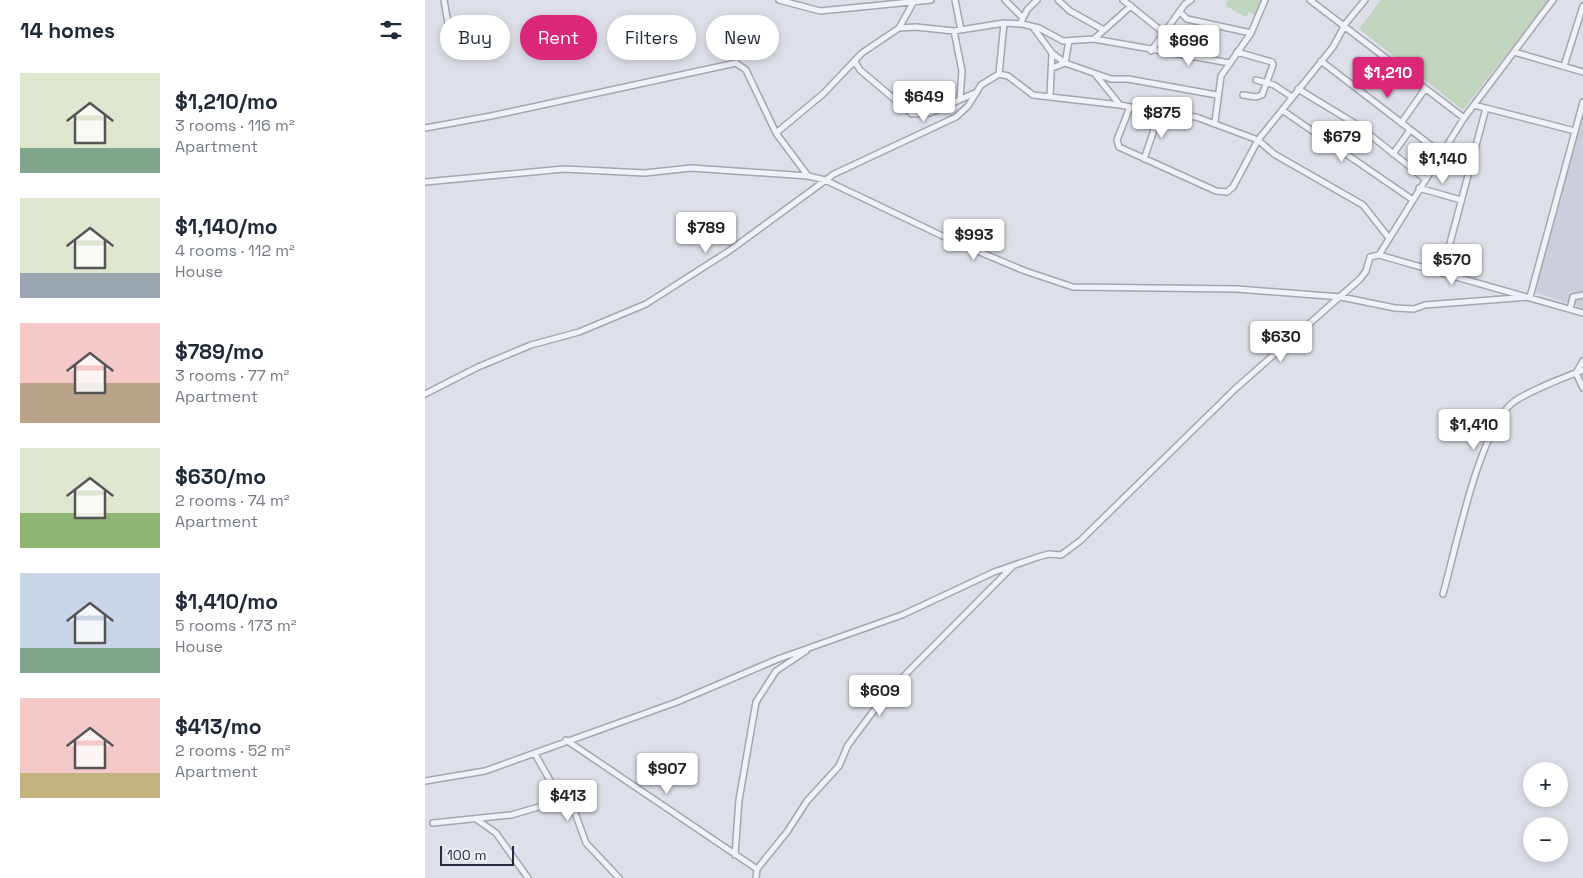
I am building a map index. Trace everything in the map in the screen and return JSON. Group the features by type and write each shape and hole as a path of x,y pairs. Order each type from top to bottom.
{"street":[{"path":"445,0 447,15"},
{"path":"779,0 820,11 931,0"},
{"path":"955,0 961,30"},
{"path":"1005,0 1022,17"},
{"path":"1020,24 1022,17 1037,0"},
{"path":"1058,0 1070,10 1104,30"},
{"path":"1123,0 1164,33"},
{"path":"1151,51 1185,4 1191,0"},
{"path":"1215,122 1217,95 1221,76 1251,32 1265,0"},
{"path":"1310,0 1464,118"},
{"path":"1317,7 1322,0"},
{"path":"1130,107 1117,144 1223,193 1233,187 1258,140 1336,42 1343,27 1365,0"},
{"path":"1379,255 1464,118 1553,0"},
{"path":"776,133 823,94 862,53 899,28 913,3"},
{"path":"1094,40 1131,6"},
{"path":"1564,66 1583,6"},
{"path":"1180,12 1187,19 1251,32"},
{"path":"899,28 916,27 954,31 1004,23 1020,24 1039,28 1053,38 1069,41 1094,40 1230,63"},
{"path":"999,74 1004,23"},
{"path":"1033,26 1052,53 1065,63 1095,74 1217,95"},
{"path":"954,31 962,71 960,98"},
{"path":"1575,32 1583,35"},
{"path":"1065,63 1069,41"},
{"path":"1237,52 1272,62 1273,66 1261,96 1243,95"},
{"path":"1514,52 1583,72"},
{"path":"1050,96 1052,53"},
{"path":"1321,61 1442,154"},
{"path":"855,62 860,70 912,114 930,113 960,98 978,92"},
{"path":"425,128 491,116 736,63 745,70 776,133 807,176"},
{"path":"1052,68 1065,63"},
{"path":"425,394 469,372 531,345 579,332 646,304 729,251 825,180 890,146 949,122 962,112 981,86 999,74 1008,76 1033,95 1120,105 1196,117 1215,122 1258,140 1274,154 1363,205 1389,238"},
{"path":"1095,74 1120,105"},
{"path":"1256,80 1267,82 1292,97"},
{"path":"1298,89 1335,110 1425,179"},
{"path":"1401,122 1425,89"},
{"path":"1530,296 1583,102"},
{"path":"1474,105 1575,131"},
{"path":"1442,273 1486,108"},
{"path":"1282,110 1413,200"},
{"path":"1144,158 1153,133 1155,112"},
{"path":"1393,154 1410,130"},
{"path":"425,182 512,176 565,169 645,173 691,168 807,176 825,180 951,240 1025,271 1073,287 1237,289 1341,297 1395,308 1414,309 1425,305 1530,296"},
{"path":"1419,188 1461,200"},
{"path":"425,782 485,771 535,754 566,740 677,702 813,647 902,615 994,572 1049,554 1061,555 1080,541 1235,389 1341,297 1366,271 1370,257 1379,255 1530,296 1583,313"},
{"path":"1570,309 1573,297 1583,295"},
{"path":"1576,373 1583,361"},
{"path":"1443,594 1476,474 1494,426 1511,404 1583,370"},
{"path":"1576,373 1583,388"},
{"path":"756,878 757,869 787,832 807,801 839,766 848,745 887,693 1012,567"},
{"path":"735,855 739,800 756,702 776,671 813,647"},
{"path":"566,740 757,869"},
{"path":"535,754 563,800 574,810 586,842 619,878"},
{"path":"433,823 511,815 563,800"},
{"path":"473,818 495,833 528,878"}],"shaded area":[{"path":"1583,114 1583,308 1533,292"}],"green space":[{"path":"1227,0 1263,0 1257,16 1249,12 1246,17 1226,6"},
{"path":"1381,0 1549,0 1463,110 1359,29"}]}
